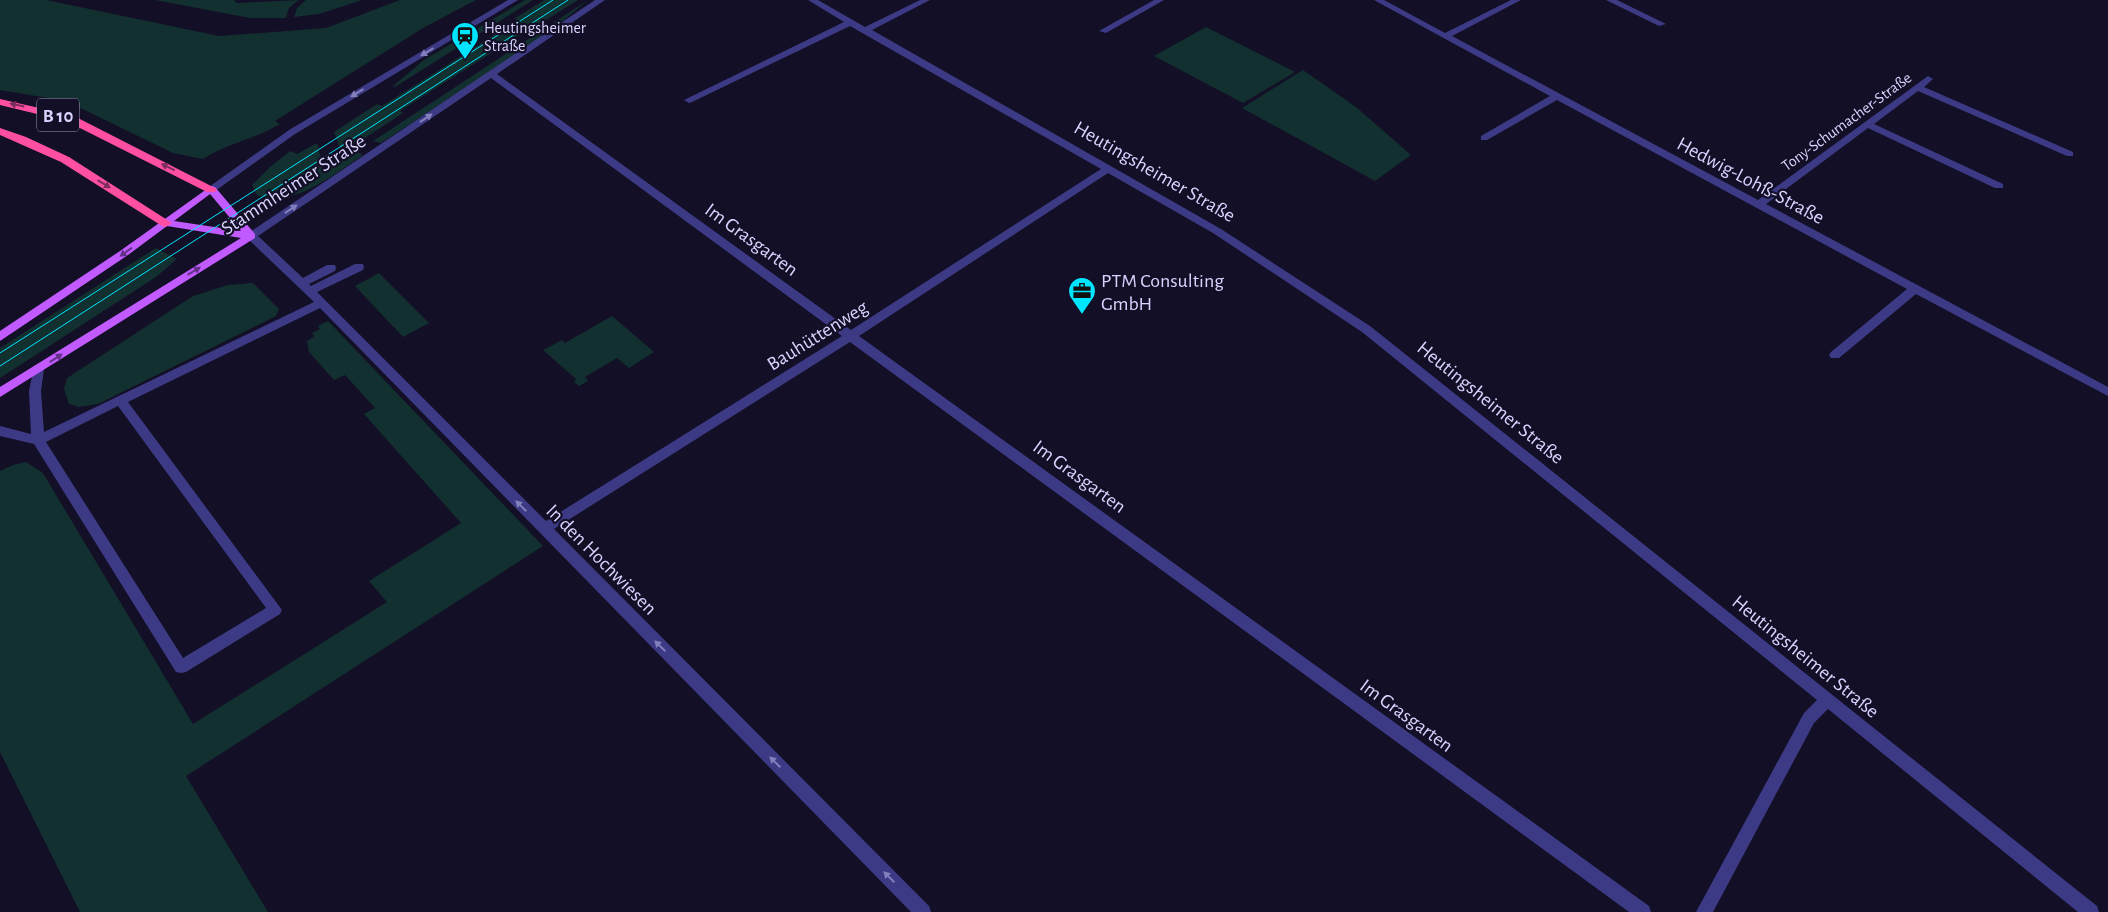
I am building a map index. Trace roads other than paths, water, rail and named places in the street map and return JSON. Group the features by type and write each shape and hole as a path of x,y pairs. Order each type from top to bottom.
{"highway":[{"name":"B 10","path":"0,102 70,118 211,189"},
{"path":"0,131 19,137 62,159 166,223"}],"main road":[{"name":"Stammheimer Straße","path":"0,337 166,223 211,189"},
{"path":"211,189 251,236"},
{"path":"166,223 251,236"},
{"name":"Stammheimer Straße","path":"0,392 251,236"}],"street":[{"name":"Stammheimer Straße","path":"211,189 292,132 514,0"},
{"name":"Stammheimer Straße","path":"251,236 601,0"},
{"name":"Heutingsheimer Straße","path":"812,0 1217,231 1366,329 2091,912"},
{"path":"866,30 926,0"},
{"path":"1103,30 1160,0"},
{"name":"Hedwig-Lohß-Straße","path":"1378,0 1555,97 2108,392"},
{"path":"1444,36 1517,0"},
{"path":"1610,0 1662,24"},
{"path":"689,100 851,22"},
{"name":"Im Grasgarten","path":"492,75 1643,912"},
{"name":"Tony-Schumacher-Straße","path":"1758,205 1869,125 1928,79"},
{"path":"1917,87 2070,154"},
{"path":"1484,138 1555,97"},
{"path":"1869,125 1999,186"},
{"name":"Bauhüttenweg","path":"544,529 852,335 1108,169"},
{"name":"In den Hochwiesen","path":"251,236 321,303 923,912"},
{"path":"305,287 359,267"},
{"path":"305,287 331,268"},
{"path":"1835,355 1914,289"},
{"path":"0,431 38,440 321,303"},
{"path":"38,369 34,391 38,440 181,667 275,610 120,400"},
{"path":"1704,912 1809,718 1827,700"}],"tram line":[{"path":"0,353 553,0"},
{"path":"0,366 568,0"}],"place":[{"name":"Heutingsheimer Straße","path":"465,60"},
{"name":"PTM Consulting GmbH","path":"1082,315"}]}
